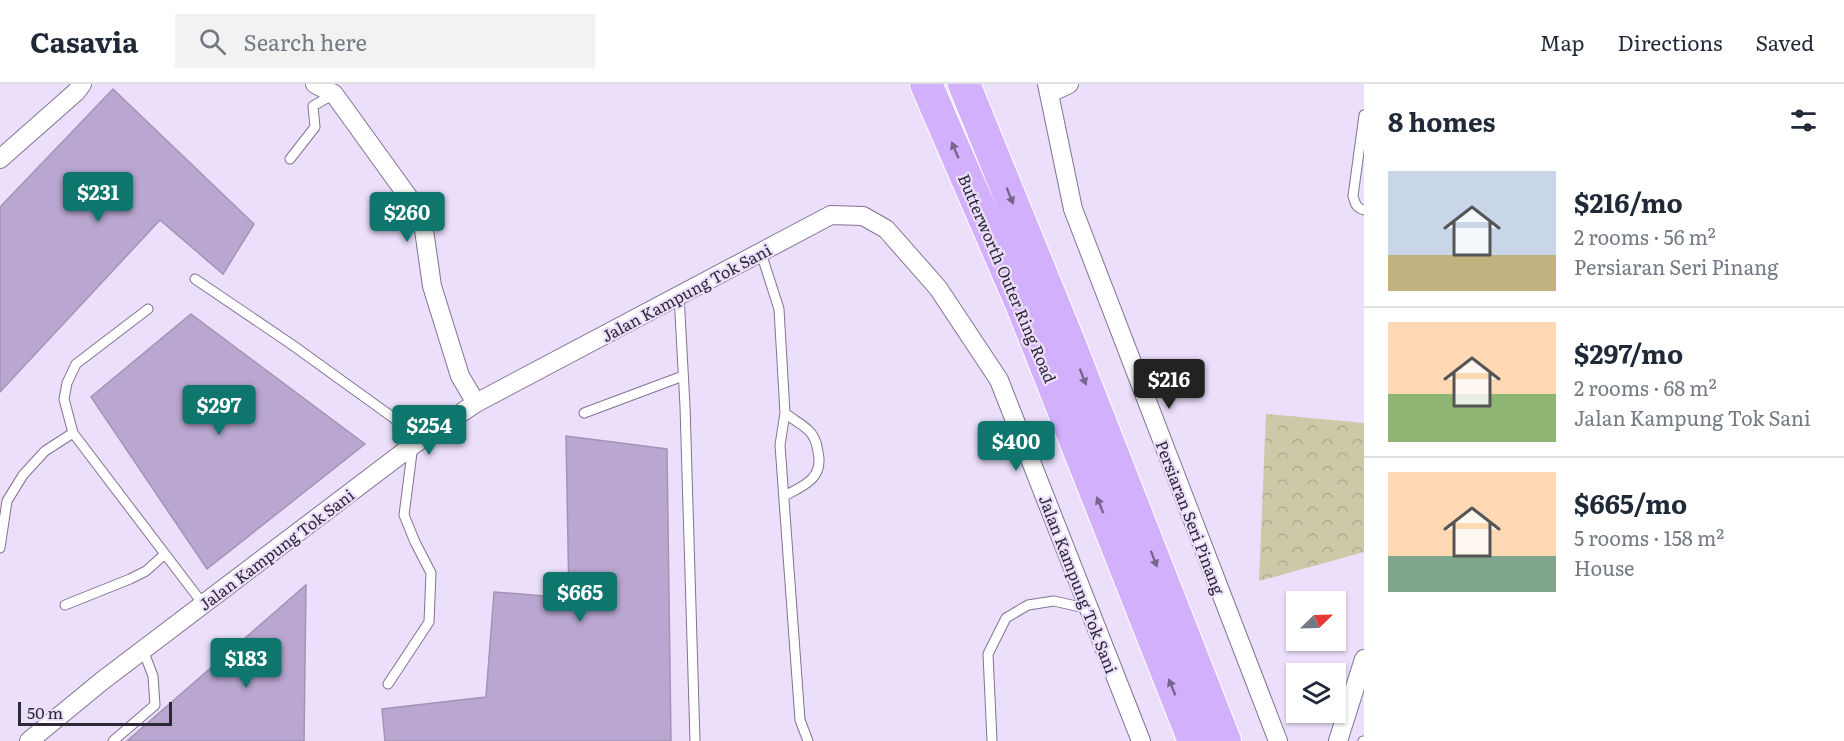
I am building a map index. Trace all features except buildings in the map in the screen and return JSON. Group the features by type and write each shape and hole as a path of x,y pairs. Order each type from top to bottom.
{"highway":[{"name":"Butterworth Outer Ring Road","path":"926,84 1022,306 1194,741"},
{"name":"Butterworth Outer Ring Road","path":"964,84 1069,342 1225,741"}],"street":[{"path":"0,159 76,92 82,84"},
{"path":"315,84 340,89 412,202 424,230 432,285 460,376 476,403"},
{"path":"1049,89 1069,84"},
{"name":"Persiaran Seri Pinang","path":"1049,89 1073,208 1278,741"},
{"name":"Jalan Kampung Tok Sani","path":"28,741 102,681 413,445 476,403 831,215 862,216 886,229 938,288 999,380 1140,741"},
{"path":"1338,741 1364,659"}],"lane":[{"path":"290,159 315,127 313,106 340,89"},
{"path":"1364,116 1353,196 1355,204 1364,210"},
{"path":"761,253 779,309 785,414 780,446 800,720 807,741"},
{"path":"195,279 291,344 395,419 413,445 404,515 431,573 429,622 388,684"},
{"path":"679,295 695,741"},
{"path":"148,309 76,364 67,383 64,399 73,432 203,604"},
{"path":"584,413 683,376"},
{"path":"784,496 806,486 818,471 819,457 810,431 785,414"},
{"path":"0,548 7,501 23,475 45,451 73,432"},
{"path":"65,605 146,571 165,554"},
{"path":"992,741 988,654 1006,618 1028,605 1054,601 1089,609"},
{"path":"113,741 156,705 153,676 143,650"}],"green space":[{"path":"1266,414 1364,423 1364,552 1259,581"}]}
